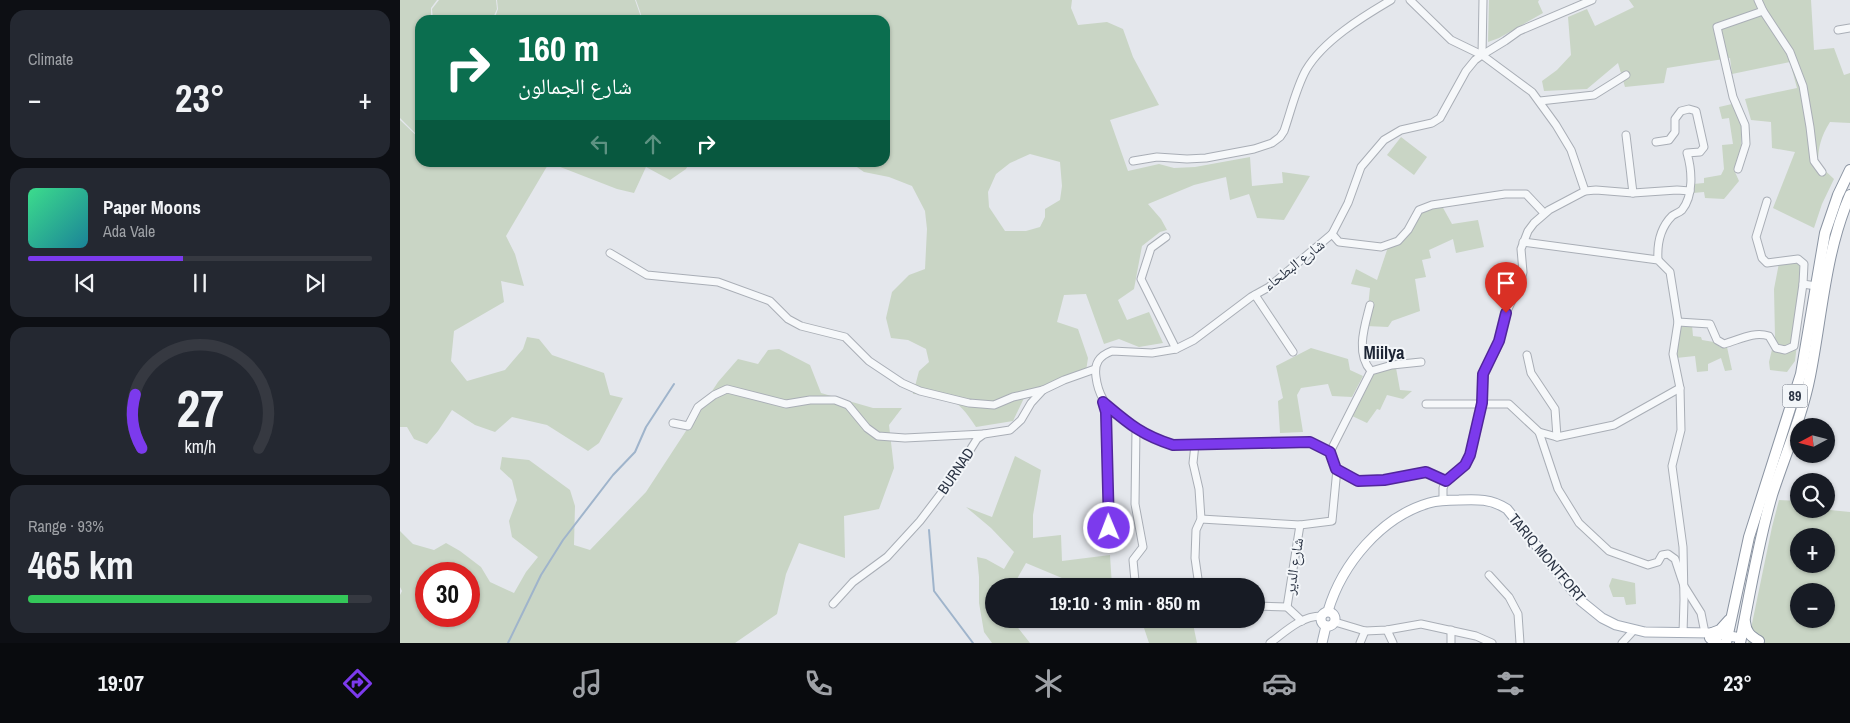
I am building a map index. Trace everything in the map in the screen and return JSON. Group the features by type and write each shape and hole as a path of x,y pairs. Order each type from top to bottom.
{"highway":[{"name":"89","path":"1718,639 1730,619 1749,537 1801,374 1825,233 1838,195 1850,170"},
{"name":"89","path":"1718,639 1745,619 1761,534 1802,407 1810,376 1838,228 1850,195"},
{"path":"1718,639 1720,630 1730,619"},
{"path":"1745,619 1746,631 1751,637 1759,641"}],"main road":[{"name":"TARIQ MONTFORT","path":"1325,614 1335,590 1345,573 1377,533 1402,516 1428,503 1443,500 1477,499 1491,501 1507,510 1581,601 1602,618 1616,625 1634,630 1683,633 1718,639"},
{"path":"1322,643 1331,624 1335,615 1325,614 1321,621 1331,624"}],"street":[{"path":"1133,161 1157,157 1206,158 1254,149 1272,143 1284,131 1303,76 1321,50 1338,36 1391,0"},
{"path":"1410,0 1451,40 1482,55 1532,92 1540,101 1571,150 1585,191"},
{"path":"1482,55 1483,0"},
{"name":"شارع البطحاء","path":"1095,369 1099,359 1112,351 1152,353 1176,349 1194,340 1255,295 1269,287 1332,234 1348,203 1361,167 1384,140 1401,130 1432,124 1440,118 1466,71 1482,55 1519,31 1592,0"},
{"path":"1758,0 1763,11 1790,52 1803,86 1814,161 1822,172"},
{"path":"1738,169 1746,144 1745,125 1733,98 1718,27 1763,11"},
{"path":"1838,30 1850,28"},
{"path":"1540,101 1594,95 1626,75"},
{"path":"1656,142 1669,140 1675,132 1675,120 1682,111 1689,109 1696,111 1704,148 1700,152 1687,153 1692,168 1690,190 1682,210 1671,217 1660,233 1657,250 1658,260"},
{"path":"1626,135 1633,193"},
{"path":"1443,500 1443,488 1446,481 1465,465 1470,455 1482,403 1483,374 1496,350 1506,313 1522,282 1521,249 1528,231 1544,213 1585,191 1633,193 1690,190"},
{"path":"1332,234 1339,242 1381,247 1398,241 1408,230 1419,210 1432,205 1505,194 1526,194 1544,213"},
{"path":"1678,322 1710,324 1717,340 1724,344 1750,335 1763,335 1769,336 1776,348 1785,350 1794,346 1804,264 1798,259 1767,263 1762,258 1756,238 1767,201"},
{"path":"1166,237 1151,248 1141,279 1176,349"},
{"path":"1523,242 1658,260 1670,272 1678,322 1673,354 1680,388 1681,430 1672,466 1683,547 1683,633"},
{"path":"610,253 647,275 718,282 770,301 788,319 801,326 845,337 869,360 902,383 920,391 969,404 994,405 1013,397 1043,390"},
{"path":"1803,284 1816,286"},
{"path":"1255,295 1293,352"},
{"path":"1370,306 1362,346 1371,371"},
{"path":"1527,355 1531,373 1556,409 1556,438"},
{"path":"1330,452 1371,371 1392,365 1421,362"},
{"path":"1095,369 1098,388 1106,412 1110,548"},
{"name":"BURNAD","path":"833,604 853,582 887,557 920,521 952,480 977,439 984,434 1010,430 1021,420 1031,403 1043,390 1095,369"},
{"path":"1426,404 1509,404 1540,432 1556,438 1614,425 1680,388"},
{"path":"673,423 688,426 698,407 714,395 727,389 786,404 810,400 835,400 848,405 867,428 878,436 905,438 984,434"},
{"path":"1103,402 1136,429 1152,439 1173,445 1310,442 1330,452 1336,469 1332,521 1300,525 1201,519"},
{"path":"1135,578 1133,560 1143,547 1135,504 1136,429"},
{"path":"1540,432 1558,489 1579,523 1609,550 1637,562 1648,565 1658,562 1662,555 1668,554 1675,559 1684,586 1718,639"},
{"path":"1195,444 1193,462 1199,490 1201,519 1196,530 1195,558 1198,578"},
{"path":"1336,469 1358,481 1384,480 1426,472 1446,481"},
{"name":"شارع الدير","path":"1288,607 1300,525"},
{"path":"1489,575 1509,597 1518,614 1520,643"},
{"name":"شارع الدير","path":"1265,606 1288,607 1302,621"},
{"path":"1270,643 1302,621 1325,614"},
{"path":"1331,624 1365,631 1387,630 1420,624 1476,636 1492,643"},
{"path":"1387,630 1393,643"},
{"path":"1451,630 1451,643"},
{"path":"1622,643 1634,630"},
{"path":"1360,643 1365,631"}],"green space":[{"path":"400,0 437,0 431,8 431,15 415,15 415,133 400,118"},
{"path":"439,0 496,0 497,9 494,15 433,15 432,9"},
{"path":"497,0 635,0 640,15 496,15 498,9"},
{"path":"636,0 1072,0 1071,8 1078,25 1107,22 1123,29 1133,57 1159,105 1110,120 1128,171 1159,164 1174,168 1195,167 1250,157 1252,186 1283,183 1282,172 1310,176 1284,220 1257,218 1249,194 1230,200 1226,177 1194,185 1148,204 1161,219 1167,230 1160,232 1142,246 1134,289 1118,300 1127,320 1149,312 1163,343 1139,347 1119,339 1104,344 1086,294 1064,295 1057,322 1078,329 1088,358 1086,371 1025,396 1013,421 976,427 957,403 943,397 913,394 919,371 929,362 926,349 908,340 891,338 886,318 892,292 909,275 925,269 927,229 925,211 912,186 889,177 864,172 857,167 890,167 890,15 641,15","holes":["1030,154 1060,162 1062,186 1060,200 1045,209 1045,217 1040,227 1026,231 1005,231 989,207 988,192 996,174 1010,163"]},
{"path":"1489,0 1539,0 1538,2 1543,13 1499,38 1488,42"},
{"path":"1629,0 1811,0 1814,50 1834,48 1844,75 1850,73 1850,123 1830,122 1819,147 1818,164 1834,179 1822,204 1814,228 1773,208 1795,152 1772,148 1771,122 1751,120 1745,99 1797,88 1790,62 1732,74 1730,58 1667,68 1664,83 1625,87 1618,63 1587,89 1544,91 1542,81 1557,70 1571,55 1568,17 1587,9 1595,26 1634,7"},
{"path":"1732,104 1742,126 1741,146 1735,172 1739,181 1724,199 1705,198 1704,192 1693,193 1693,184 1704,183 1704,178 1721,175 1724,169 1722,145 1733,144 1729,118 1722,119 1719,107"},
{"path":"400,120 415,134 415,167 547,167 506,236 515,254 524,286 501,281 504,302 454,331 451,361 467,381 505,370 523,349 527,337 539,339 552,355 604,373 610,395 623,398 599,443 588,451 547,425 512,417 495,432 475,425 452,410 427,444 414,439 407,427 400,427"},
{"path":"1401,137 1427,157 1414,175 1387,155"},
{"path":"560,167 646,167 634,193 617,189"},
{"path":"646,167 687,167 670,180"},
{"path":"1442,206 1452,224 1478,220 1484,247 1456,253 1453,239 1429,250 1431,258 1422,260 1426,277 1415,279 1420,311 1392,321 1388,327 1366,326 1370,288 1351,284 1356,269 1377,280 1388,247 1406,236 1416,224 1421,213"},
{"path":"1807,262 1795,361 1787,372 1770,370 1769,362 1775,337 1774,289 1779,263"},
{"path":"1692,325 1693,336 1714,342 1720,347 1727,347 1732,370 1725,371 1721,358 1708,364 1708,371 1697,372 1695,356 1676,358 1678,327"},
{"path":"1311,348 1348,359 1350,370 1363,376 1352,397 1332,396 1328,384 1301,388 1297,395 1303,432 1280,433 1278,401 1283,398 1276,366"},
{"path":"779,349 810,365 821,393 873,408 902,408 889,425 894,468 879,509 844,516 845,558 799,543 786,574 777,614 735,643 400,643 400,595 402,591 400,587 400,531 413,544 434,550 446,543 474,562 415,562 415,627 480,627 480,566 490,582 514,593 526,572 538,557 512,537 509,521 517,500 512,480 500,469 502,457 529,460 570,490 575,506 574,545 590,550 646,492 718,382 738,359 758,364 768,350"},
{"path":"1396,368 1400,390 1412,391 1403,399 1387,395 1380,410 1377,409 1367,423 1350,415 1372,373 1379,370"},
{"path":"1015,456 1041,470 1033,515 1033,538 1061,535 1062,561 1110,555 1111,578 1062,578 1026,563 1018,578 985,578 985,628 1018,628 1030,643 992,643 984,632 979,603 977,557 986,559 1004,569 1014,552 991,528 966,507 992,517"},
{"path":"1779,500 1790,501 1790,518 1835,518 1835,510 1850,512 1850,643 1748,643"},
{"path":"1612,578 1635,583 1636,604 1626,605 1624,597 1613,597 1609,586"},
{"path":"1144,628 1194,628 1197,643 1149,643"}],"waterway":[{"path":"508,643 541,575 563,540 613,475 635,452 646,427 674,384"},
{"path":"929,530 934,591 973,643"}],"district":[{"name":"Miilya","path":"1384,353"}],"route":[{"path":"1109,528 1106,412 1103,402 1136,429 1152,439 1173,445 1310,442 1330,452 1336,469 1358,481 1384,480 1426,472 1446,481 1465,465 1470,455 1482,403 1483,374 1496,350 1506,313"}]}
